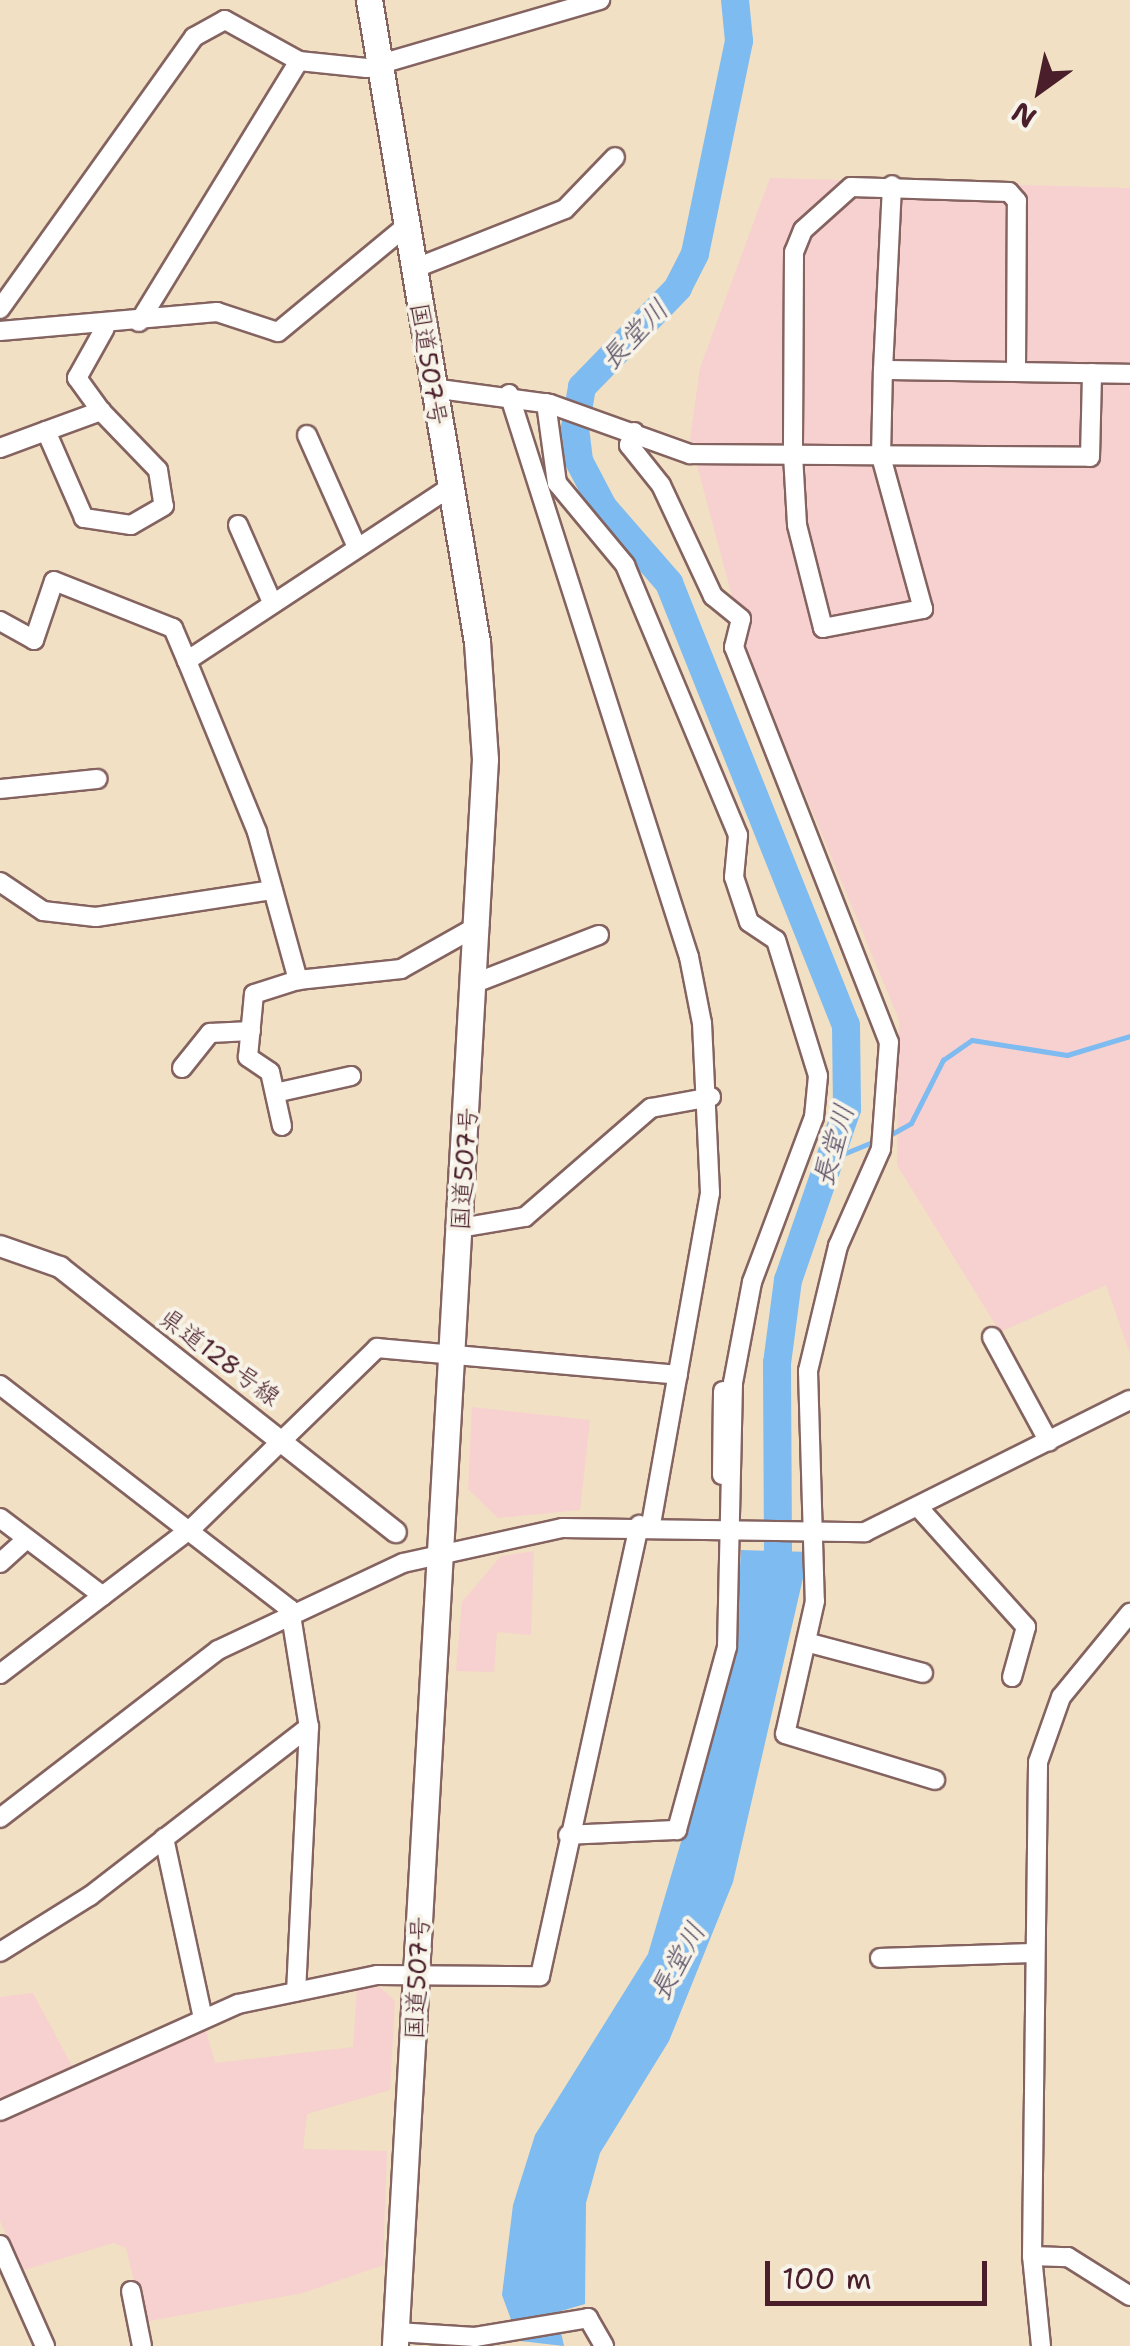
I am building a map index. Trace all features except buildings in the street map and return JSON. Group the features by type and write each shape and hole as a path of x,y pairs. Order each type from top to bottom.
{"highway":[{"name":"国道507号","path":"368,0 484,700 476,984 396,2339"}],"main road":[{"name":"県道128号線","path":"0,1246 60,1268 283,1434 396,1532"}],"street":[{"path":"0,310 194,36 225,20 242,22 300,61 368,68 379,60 600,0"},
{"path":"139,322 300,61"},
{"path":"414,269 566,209 615,158"},
{"path":"892,185 881,456 923,609 824,628 797,526 793,455 794,252 804,230 850,187 892,185 995,185 1017,202 1016,372"},
{"path":"0,331 105,328 216,312 291,328 406,226"},
{"path":"46,432 84,518 132,525 164,506 158,470 101,411 77,378 105,328"},
{"path":"883,370 1130,374"},
{"path":"432,388 509,394 548,403 690,454 1090,457 1092,373"},
{"path":"0,2111 203,2018 296,1992 417,1976 540,1976 568,1835 678,1375 710,1192 710,1098 688,956 509,394"},
{"path":"548,403 556,483 625,565 738,836 734,877 750,922 776,940 813,1035 814,1117 770,1218 733,1382 725,1444 723,1510"},
{"path":"0,448 101,411"},
{"path":"630,431 629,445 662,485 713,596 741,619 734,647 879,1004 890,1068 883,1138 838,1246 808,1371 813,1537 806,1642 785,1734 935,1780"},
{"path":"307,435 356,545"},
{"path":"187,662 356,545 449,488"},
{"path":"238,524 272,602"},
{"path":"0,621 34,640 54,582 172,628 273,890 298,980"},
{"path":"0,789 98,779"},
{"path":"0,882 43,911 96,916 273,890"},
{"path":"282,1126 270,1072 248,1057 254,994 298,980 401,969 478,925"},
{"path":"476,984 599,935"},
{"path":"182,1068 210,1034 251,1031"},
{"path":"275,1094 351,1076"},
{"path":"460,1228 525,1218 650,1108 710,1098"},
{"path":"992,1337 1049,1442"},
{"path":"0,1674 193,1527 283,1434 377,1348 678,1375"},
{"path":"3,1392 193,1527 290,1608 309,1726 296,1992"},
{"path":"0,1818 218,1650 290,1608 442,1550 526,1532 645,1525 813,1537 865,1532 1130,1400"},
{"path":"568,1835 677,1830 727,1647 736,1534 725,1444"},
{"path":"919,1508 1026,1628 1012,1677"},
{"path":"0,1518 103,1596"},
{"path":"0,1563 28,1539"},
{"path":"1041,2346 1032,2256 1031,1954 1045,1732 1084,1660 1130,1613"},
{"path":"806,1642 923,1673"},
{"path":"0,1952 164,1838 309,1726"},
{"path":"164,1838 203,2018"},
{"path":"880,1958 1031,1954"},
{"path":"0,2245 45,2346"},
{"path":"1032,2256 1068,2257 1130,2296"},
{"path":"131,2291 142,2346"},
{"path":"396,2339 505,2338 588,2318 604,2346"}],"shaded area":[{"path":"770,178 1130,188 1130,1354 1106,1285 1000,1332 897,1165 899,1020 748,656 690,439 700,368"},
{"path":"472,1407 590,1420 580,1510 498,1518 468,1489"},
{"path":"534,1551 531,1635 497,1632 494,1672 456,1671 462,1602 501,1556"},
{"path":"380,1987 395,2001 390,2090 307,2114 303,2149 387,2151 383,2265 303,2293 144,2322 126,2248 113,2243 24,2270 0,2221 0,1997 33,1993 81,2083 205,2027 215,2063 353,2047 357,1989"}],"water":[{"path":"741,1550 809,1552 733,1882 669,2041 600,2153 586,2203 585,2304 513,2325 502,2295 513,2205 535,2135 648,1954 734,1662"},
{"path":"561,2332 564,2346 520,2341"}],"waterway":[{"name":"長堂川","path":"735,0 739,41 695,254 678,288 582,387 575,428 579,461 603,507 669,583 846,1025 847,1109 788,1280 777,1363 778,1587"},
{"path":"888,1136 911,1123 943,1060 972,1040 1067,1055 1130,1036"},
{"path":"831,1159 877,1140"}]}
